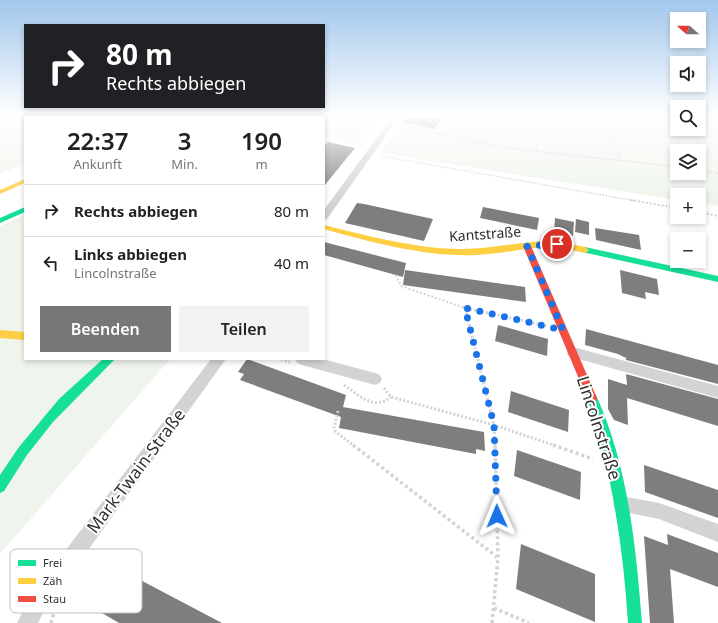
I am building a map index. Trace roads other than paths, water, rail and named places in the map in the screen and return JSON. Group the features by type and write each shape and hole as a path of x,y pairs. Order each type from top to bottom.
{"main road":[{"path":"0,192 24,181"},
{"path":"0,221 24,209"},
{"name":"Kantstraße","path":"325,228 389,244 432,251 479,252 550,244 718,279"},
{"name":"Lincolnstraße","path":"527,246 594,403 613,466 629,546 635,623"},
{"path":"0,334 24,336"},
{"path":"0,487 19,456 50,416 82,382 109,360"}],"street":[{"path":"325,216 374,146"},
{"name":"Lincolnstraße","path":"573,352 718,392"},
{"name":"Mark-Twain-Straße","path":"78,549 218,360"},
{"path":"306,360 375,379"},
{"path":"621,504 659,511 718,533"},
{"name":"Mark-Twain-Straße","path":"27,623 32,613"}]}
